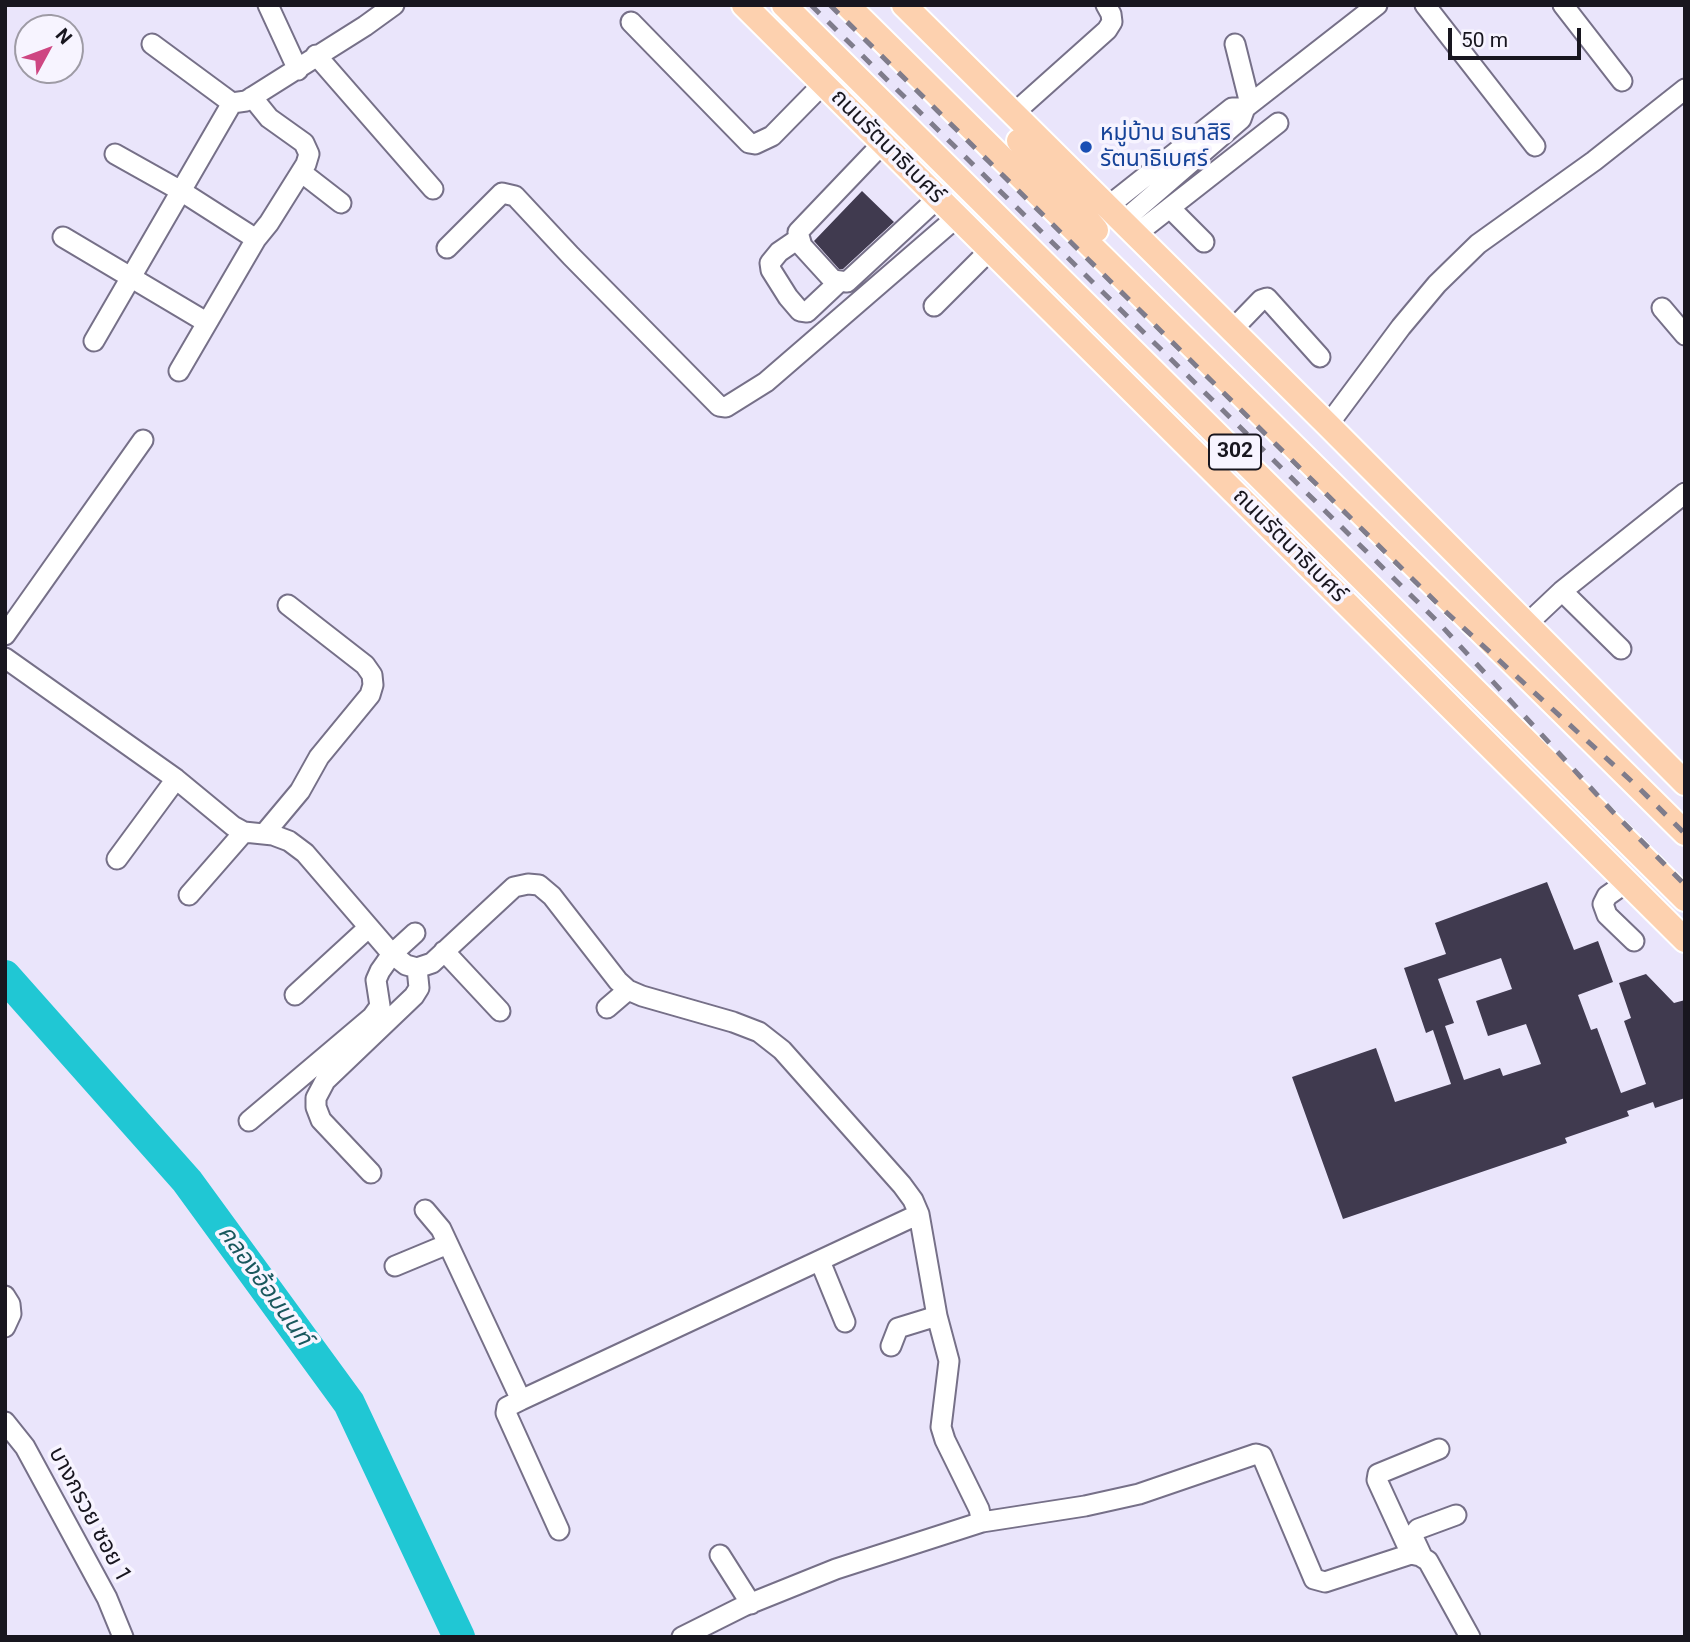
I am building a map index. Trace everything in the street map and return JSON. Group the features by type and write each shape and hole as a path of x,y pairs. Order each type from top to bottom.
{"main road":[{"name":"ถนนรัตนาธิเบศร์","path":"744,5 1685,940"},
{"name":"ถนนรัตนาธิเบศร์","path":"785,5 1685,899"},
{"name":"302","path":"847,5 1685,833"},
{"path":"903,5 1212,363"},
{"path":"903,5 1685,783"},
{"path":"792,52 1178,395"}],"street":[{"path":"268,5 298,70"},
{"path":"94,341 232,103 252,97 298,70 316,55 394,5"},
{"path":"1013,114 1107,30 1112,22 1106,5"},
{"path":"1121,222 1232,108 1248,106 1377,5"},
{"path":"1425,5 1535,146"},
{"path":"1563,5 1622,81"},
{"path":"631,22 749,144 772,136 823,84"},
{"path":"152,44 232,103"},
{"path":"1235,44 1248,106"},
{"path":"316,55 433,189"},
{"path":"1328,425 1401,327 1437,284 1478,244 1594,161 1685,89"},
{"path":"179,371 256,239 306,164 309,154 304,143 269,118 252,97"},
{"path":"1121,222 1170,208 1278,123"},
{"path":"883,143 798,232 802,246 833,280 847,282 939,198"},
{"path":"115,154 256,239"},
{"path":"301,172 341,203"},
{"path":"447,248 502,193 515,196 719,406 726,407 766,382 957,217"},
{"path":"1170,208 1205,242"},
{"path":"63,237 206,322"},
{"path":"798,239 779,252 770,263 771,270 782,288 800,311 807,312 840,281"},
{"path":"934,306 990,250"},
{"path":"1231,331 1261,300 1267,298 1320,357"},
{"path":"1662,308 1685,335"},
{"path":"5,635 143,440"},
{"path":"1526,625 1562,591 1685,493"},
{"path":"1562,591 1621,649"},
{"path":"264,834 299,792 319,757 370,695 373,685 372,675 365,665 288,605"},
{"path":"5,658 176,779 221,817 244,832 289,841 304,853 368,928 405,965 417,968 432,963 514,887 539,885 552,896 618,981 628,990 759,1032 782,1050 914,1200 919,1214 937,1316 949,1361 941,1427 979,1509 982,1522"},
{"path":"117,859 176,779"},
{"path":"189,895 244,832"},
{"path":"1627,882 1607,896 1603,904 1607,915 1634,941"},
{"path":"295,995 368,928"},
{"path":"249,1121 372,1017 380,1006 376,980 392,954 415,933"},
{"path":"444,951 500,1012"},
{"path":"371,1173 321,1120 316,1098 325,1081 414,996 419,988 417,968"},
{"path":"607,1009 628,990"},
{"path":"425,1210 441,1229 521,1400"},
{"path":"559,1530 506,1413 507,1407 919,1214"},
{"path":"395,1266 448,1244"},
{"path":"820,1261 845,1322"},
{"path":"5,1296 12,1314 5,1327"},
{"path":"891,1346 898,1328 937,1316"},
{"name":"บางกรวย ซอย 1","path":"5,1422 24,1447 107,1598 124,1637"},
{"path":"1439,1449 1378,1474 1377,1480 1417,1556 1428,1562 1470,1637"},
{"path":"682,1637 748,1605 835,1569 982,1522 1085,1507 1139,1494 1256,1454 1262,1456 1314,1578 1325,1582 1417,1556"},
{"path":"1417,1556 1414,1534 1418,1529 1456,1515"},
{"path":"720,1555 748,1605"},
{"path":"704,1637 733,1620 748,1605"}],"building":[{"path":"862,191 894,222 843,269 839,269 814,241"},
{"path":"1547,882 1574,950 1598,941 1613,982 1578,995 1591,1030 1597,1028 1621,1093 1646,1084 1624,1021 1631,1018 1619,983 1646,974 1674,1003 1685,1000 1685,1098 1655,1108 1653,1102 1627,1111 1629,1116 1565,1138 1567,1143 1343,1219 1292,1077 1376,1048 1395,1102 1451,1084 1433,1030 1426,1033 1404,968 1446,954 1435,923","holes":["1501,958 1512,989 1476,1001 1488,1036 1526,1024 1541,1064 1503,1076 1500,1068 1464,1080 1445,1026 1454,1023 1438,979"]}],"waterway":[{"name":"คลองอ้อมนนท์","path":"5,976 187,1181 349,1403 459,1637"}],"railway":[{"path":"811,5 1437,621 1612,811 1685,885"},
{"path":"830,5 1446,612 1639,788 1685,834"}],"place":[{"name":"หมู่บ้าน ธนาสิริ รัตนาธิเบศร์","path":"1086,147"}]}
